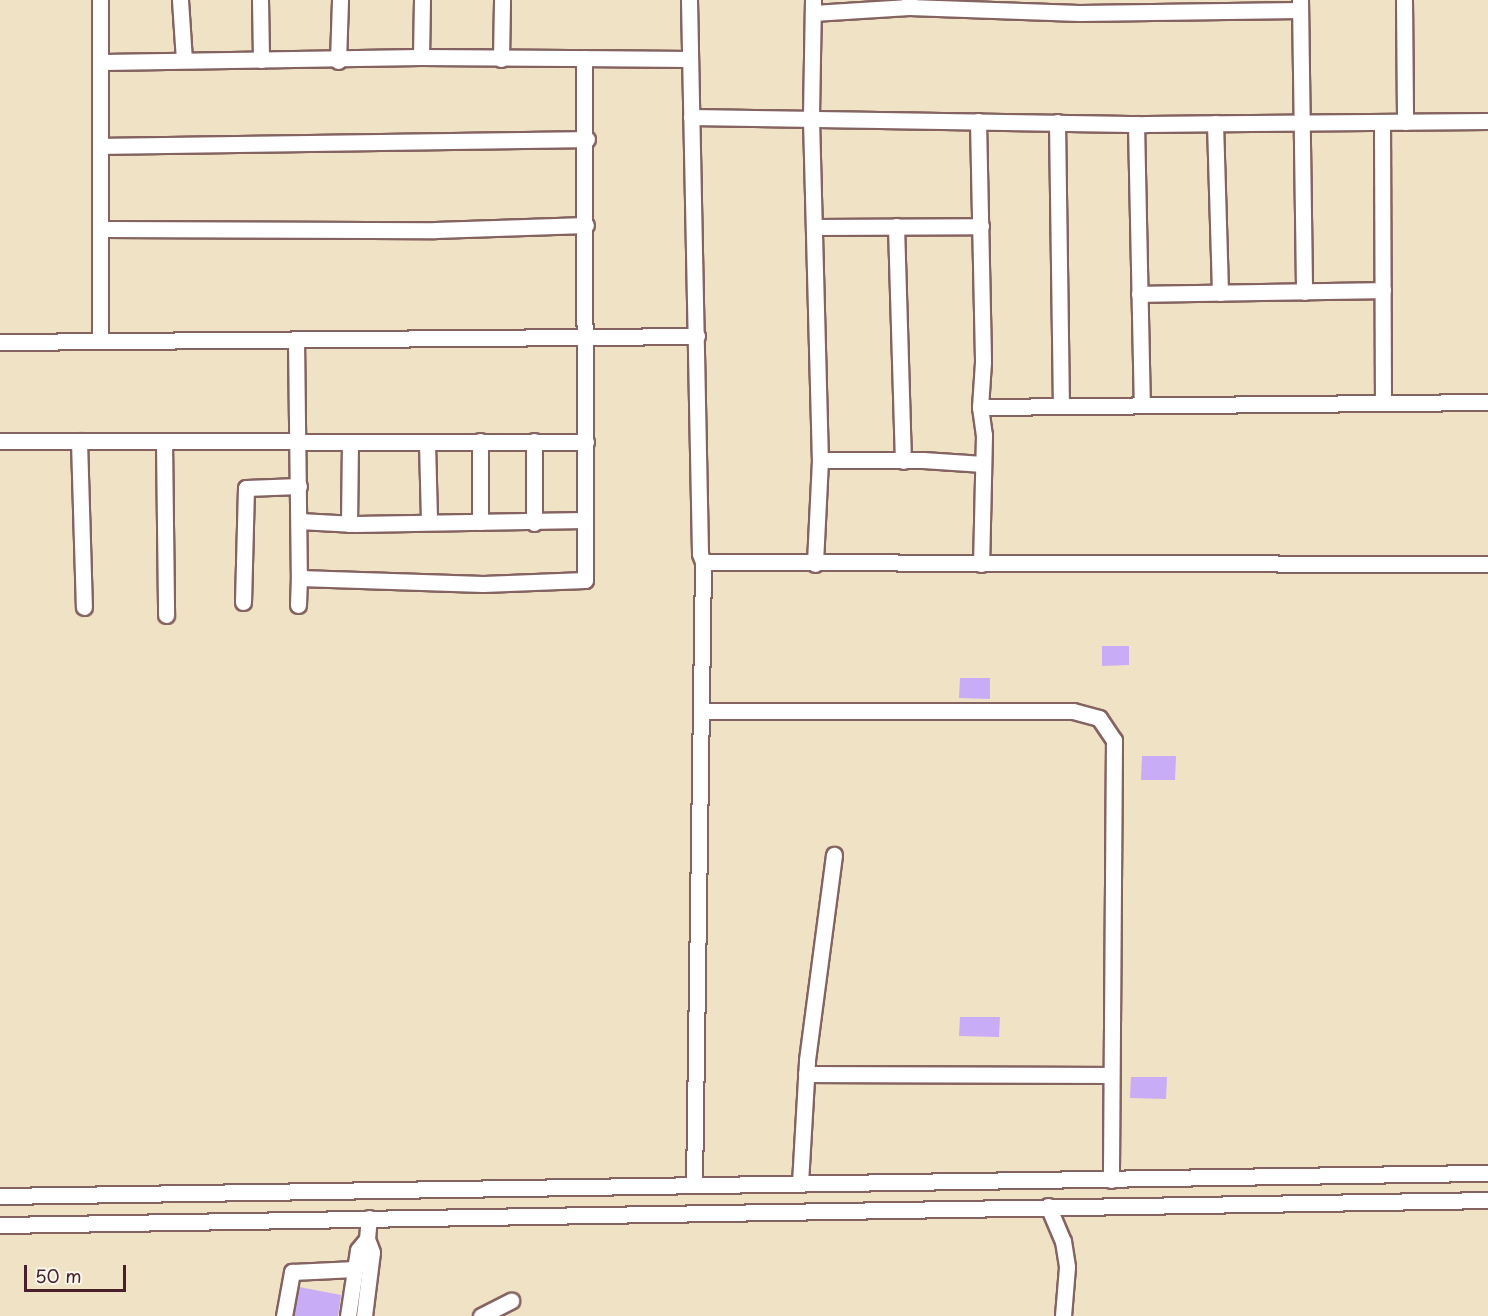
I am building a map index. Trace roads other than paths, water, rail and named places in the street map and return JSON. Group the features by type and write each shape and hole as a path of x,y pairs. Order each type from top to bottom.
{"street":[{"path":"100,0 103,62 100,341"},
{"path":"180,0 184,60"},
{"path":"260,0 261,60"},
{"path":"338,61 340,0"},
{"path":"421,57 422,0"},
{"path":"501,58 502,0"},
{"path":"690,0 700,554 703,562 694,1185"},
{"path":"1404,0 1405,122"},
{"path":"815,564 820,460 811,119 813,6 909,4 1300,5 1304,292"},
{"path":"103,62 338,61 421,57 690,59"},
{"path":"298,578 483,584 585,580 587,139 584,58"},
{"path":"691,117 1136,124 1488,121"},
{"path":"978,121 981,226 980,407 983,464 981,564"},
{"path":"1057,122 1061,406"},
{"path":"1382,122 1383,403"},
{"path":"1215,123 1220,293"},
{"path":"1136,124 1142,405"},
{"path":"102,146 481,138 587,139"},
{"path":"103,229 435,230 586,225"},
{"path":"896,226 903,460"},
{"path":"814,227 981,226"},
{"path":"1139,294 1383,290"},
{"path":"0,342 697,336"},
{"path":"296,340 298,605"},
{"path":"980,407 1488,402"},
{"path":"0,441 586,442"},
{"path":"79,441 84,607"},
{"path":"480,441 480,522"},
{"path":"534,441 534,523"},
{"path":"164,442 166,615"},
{"path":"349,524 350,442"},
{"path":"427,443 429,522"},
{"path":"820,460 903,460 983,464"},
{"path":"243,602 246,488 298,486"},
{"path":"298,521 349,524 534,523 585,520"},
{"path":"703,562 1488,564"},
{"path":"701,711 1073,711 1099,718 1114,740 1111,1180"},
{"path":"800,1183 806,1074 834,855"},
{"path":"806,1074 1112,1076"},
{"path":"0,1196 1488,1173"},
{"path":"0,1225 1488,1200"},
{"path":"1048,1206 1063,1241 1067,1267 1063,1316"},
{"path":"364,1316 370,1246 369,1218"},
{"path":"348,1316 357,1250 370,1246"},
{"path":"284,1316 292,1272 355,1269"},
{"path":"481,1316 511,1301"}]}
